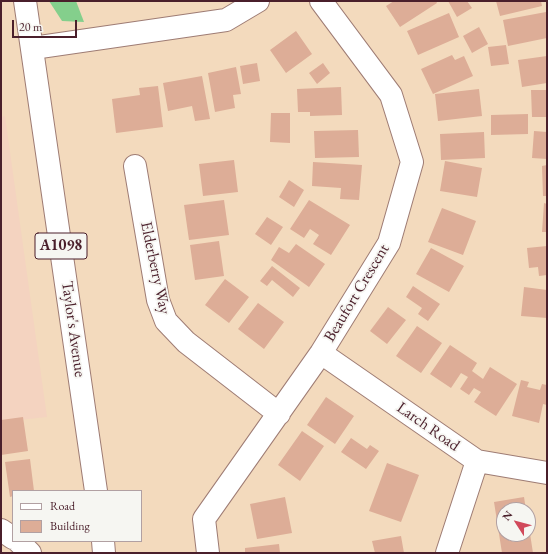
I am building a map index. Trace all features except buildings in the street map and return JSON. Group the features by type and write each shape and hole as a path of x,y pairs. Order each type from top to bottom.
{"street":[{"name":"Taylor's Avenue","path":"25,1 96,490"},
{"path":"33,48 226,20 258,1"},
{"name":"Beaufort Crescent","path":"208,553 204,519 321,353 389,243 412,162 391,95 321,1"},
{"name":"Elderberry Way","path":"135,166 158,300 166,321 186,342 278,414"},
{"name":"Larch Road","path":"321,353 477,461 547,473"},
{"path":"447,553 477,461"},
{"path":"1,530 12,537"},
{"path":"19,542 30,553"},
{"path":"103,542 104,553"}],"shaded area":[{"path":"5,116 47,417 1,422 1,117"}],"green space":[{"path":"49,1 76,1 84,22 62,21"}]}
